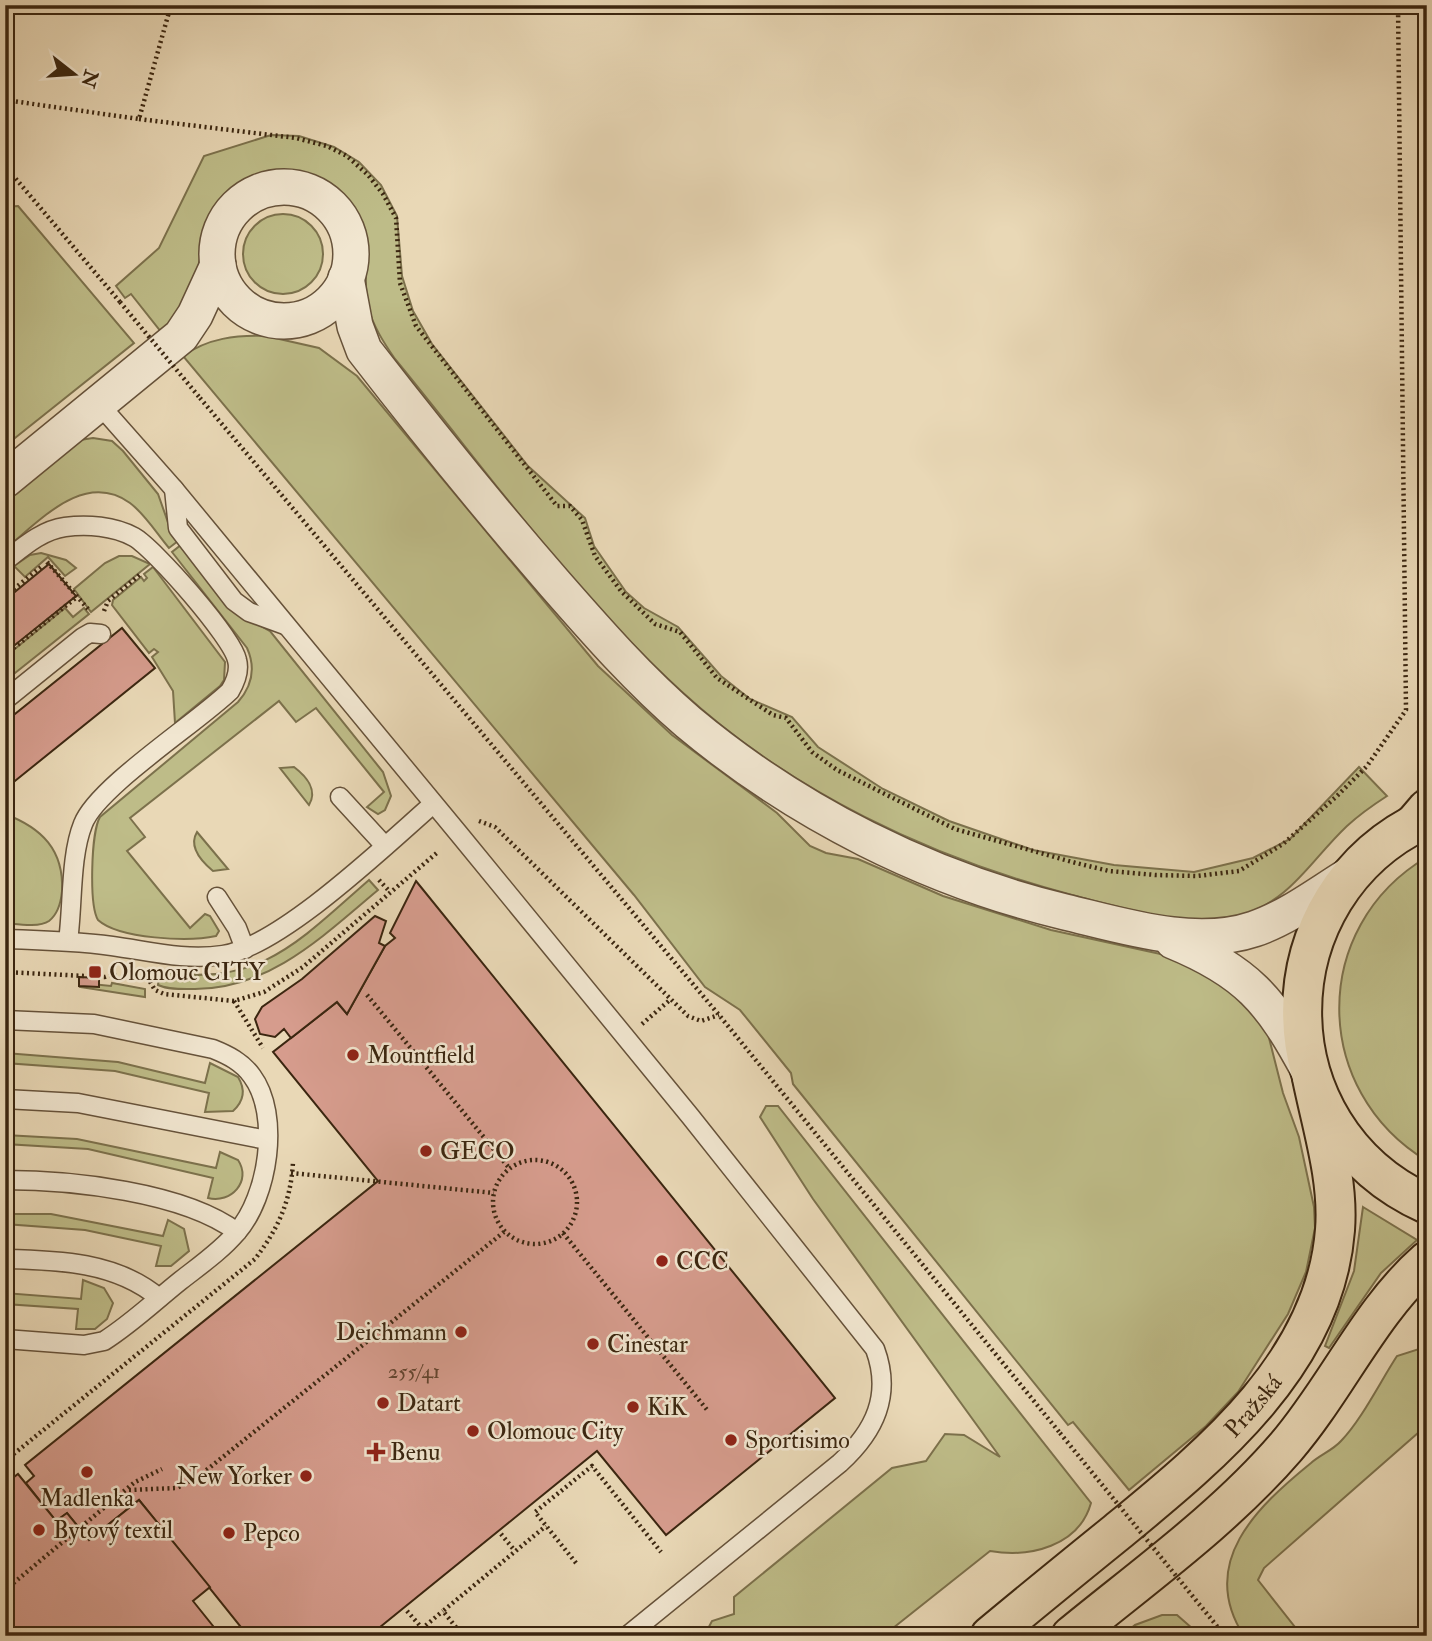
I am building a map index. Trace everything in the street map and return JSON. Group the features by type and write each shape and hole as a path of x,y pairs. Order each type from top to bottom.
{"main road":[{"path":"1423,817 1392,838 1356,871 1328,910 1307,962 1301,1018 1312,1078 1331,1120 1352,1150 1384,1180 1427,1204"},
{"name":"Pražská","path":"990,1636 1143,1511 1229,1436 1270,1385 1300,1339 1324,1286 1335,1230 1332,1181 1312,1078"},
{"path":"1071,1636 1256,1481 1311,1416 1406,1280 1427,1261"}],"street":[{"path":"5,480 181,336 206,295 218,265 220,235 235,208 261,191 291,188 320,197 341,219 351,248 346,278 355,326 364,350 515,538 609,646 657,694 730,755 842,827 936,870 1056,910 1147,930 1222,935 1255,928 1356,871"},
{"path":"218,265 229,293 238,304 364,350"},
{"path":"181,336 317,312 329,304 346,278"},
{"path":"1147,930 1204,954 1242,977 1280,1021 1312,1078"}],"lane":[{"path":"98,403 174,489 178,528 234,601 249,612 285,625 866,1334 879,1359 882,1382 880,1403 864,1439 840,1462 627,1636"},
{"path":"5,561 38,537 65,527 98,527 130,535 166,564 230,646 238,664 236,681 230,691 144,762 87,815 78,844 68,941"},
{"path":"5,700 83,637 90,633 101,634"},
{"path":"340,797 385,846"},
{"path":"5,939 68,941 190,957 225,955 245,949 295,919 433,804"},
{"path":"217,897 237,928 245,949"},
{"path":"5,1020 94,1024 192,1043 229,1056 244,1066 261,1091 268,1122 260,1193 249,1216 237,1232 159,1298 112,1336 93,1345 5,1339"},
{"path":"5,1099 78,1103 267,1140"},
{"path":"5,1180 62,1181 151,1198 218,1220 237,1232"},
{"path":"5,1259 69,1263 106,1270 132,1280 159,1298"}],"path":[{"path":"139,119 171,5"},
{"path":"5,100 296,138 347,156 368,175 383,194 396,218 400,283 416,326 439,359 557,506 569,506 577,512 595,555 621,591 655,624 680,632 717,678 773,715 786,718 812,752 837,769 955,829 1109,871 1197,876 1239,872 1283,844 1367,766 1406,710 1398,5"},
{"path":"5,166 719,1015 1225,1636"},
{"path":"5,596 49,560 91,613"},
{"path":"104,611 108,601 151,565"},
{"path":"5,655 78,596"},
{"path":"473,823 484,821 495,827 694,1020 709,1020 719,1015"},
{"path":"367,995 510,1169"},
{"path":"653,1014 671,999"},
{"path":"526,1161 539,1161 563,1172 571,1182 576,1208 572,1222 563,1233 551,1241 537,1244 523,1243 504,1232 495,1215 495,1193 510,1169 526,1161"},
{"path":"279,1171 495,1193"},
{"path":"129,1490 177,1488 199,1476 504,1232"},
{"path":"563,1233 708,1411"},
{"path":"5,1442 14,1454"},
{"path":"576,1563 535,1512 592,1466 661,1552"},
{"path":"5,1590 129,1490 135,1482 162,1469"},
{"path":"413,1636 546,1526"},
{"path":"500,1534 515,1551"},
{"path":"407,1611 422,1628"},
{"path":"443,1611 463,1636"}],"shaded area":[{"path":"271,135 299,136 334,147 359,162 381,185 397,216 402,276 413,311 432,344 528,466 585,518 594,546 626,592 644,608 678,627 721,676 750,699 792,717 818,747 883,789 949,821 1033,850 1114,865 1194,872 1253,858 1290,839 1359,767 1387,796 1347,826 1299,879 1272,901 1238,917 1201,921 1132,910 1019,879 914,840 815,790 724,727 641,653 567,572 395,359 370,314 364,233 350,204 340,192 313,175 298,171 282,170 254,176 231,189 213,211 191,290 162,333 131,294 125,298 116,286 159,248 204,156"},
{"path":"18,206 134,343 5,446 5,207"},
{"path":"283,214 298,217 311,226 320,239 323,254 320,269 311,282 298,291 283,294 268,291 255,282 246,269 243,254 246,239 255,226 268,217"},
{"path":"266,336 319,348 357,376 598,666 672,735 777,813 810,846 826,853 858,859 943,896 1051,930 1165,955 1231,986 1268,1034 1283,1093 1299,1137 1314,1207 1315,1228 1306,1272 1288,1314 1238,1392 1206,1426 1129,1490 1073,1422 1068,1425 793,1084 791,1073 740,1010 705,987 634,895 183,356 202,345 223,339"},
{"path":"93,438 112,441 123,451 158,494 170,528 178,541 169,548 146,518 130,503 113,494 96,492 63,503 5,549 5,502 80,440"},
{"path":"181,545 239,614 270,631 383,772 391,796 385,810 378,814 367,807 384,792 316,708 296,722 279,701 130,818 145,837 127,851 190,928 205,914 210,916 219,931 216,936 172,939 137,935 98,920 92,885 93,852 100,817 238,702 247,690 251,676 247,648 172,552"},
{"path":"41,553 66,560 76,568 65,576 48,557 25,577 14,566 30,555"},
{"path":"119,556 132,556 150,564 91,612 74,589 105,563"},
{"path":"153,567 225,662 224,680 220,686 175,723 173,691 152,657 158,652 154,649 149,653 112,605 113,600 141,577 144,581 147,578 144,574"},
{"path":"65,608 73,617 84,608 89,614 5,681 5,657"},
{"path":"294,767 303,775 311,789 309,805 280,768"},
{"path":"5,814 30,826 55,852 62,876 62,891 55,915 45,923 5,923"},
{"path":"197,832 228,869 213,871 200,858 194,843"},
{"path":"1427,857 1427,1161 1389,1131 1361,1094 1345,1053 1339,1009 1345,965 1361,924 1388,887"},
{"path":"369,880 378,890 316,941 272,970 222,987 181,989 158,985 160,971 194,975 224,973 251,966 276,955 299,940"},
{"path":"81,983 111,986 112,983 145,989 145,997 80,987"},
{"path":"5,1053 118,1062 205,1083 210,1063 238,1077 243,1095 233,1111 205,1112 209,1093 115,1071 5,1063"},
{"path":"766,1106 778,1106 1091,1503 1076,1530 1064,1539 1036,1550 1005,1553 990,1551 883,1636 704,1636 712,1621 734,1614 734,1597 892,1468 926,1461 945,1434 964,1435 1000,1457 813,1199 760,1117"},
{"path":"5,1135 77,1139 216,1168 220,1152 238,1160 242,1168 241,1183 224,1198 208,1198 213,1178 88,1149 5,1144"},
{"path":"1363,1207 1417,1240 1381,1273 1329,1348 1325,1346 1354,1271"},
{"path":"5,1214 51,1214 163,1236 168,1220 184,1229 189,1251 171,1266 156,1266 161,1246 85,1230 5,1224"},
{"path":"83,1280 104,1288 113,1303 107,1319 95,1329 76,1329 78,1309 5,1304 5,1293 81,1299"},
{"path":"1422,1348 1427,1351 1427,1425 1264,1568 1258,1580 1302,1636 1244,1636 1231,1609 1227,1584 1230,1561 1240,1539 1271,1498 1349,1432 1397,1356"},
{"path":"1162,1615 1177,1615 1201,1636 1122,1636 1135,1625"}],"building":[{"path":"49,564 76,596 5,653 5,600"},
{"path":"122,628 155,668 5,789 5,722"},
{"path":"416,881 835,1398 666,1535 597,1451 369,1636 248,1636 139,1500 89,1540 67,1513 56,1521 26,1483 34,1476 25,1465 378,1181 273,1052 337,1002 347,1014 385,946 395,938 390,933"},
{"path":"375,916 386,921 379,943 385,946 347,1014 337,1002 291,1038 284,1029 275,1037 260,1034 255,1019 262,1007 302,979"},
{"path":"79,977 99,978 99,987 79,986"},
{"path":"18,1474 56,1521 67,1513 89,1540 139,1500 210,1587 193,1601 221,1636 5,1636 5,1484"}],"place":[{"name":"Olomouc CITY","path":"95,972"},
{"name":"Mountfield","path":"353,1055"},
{"name":"GECO","path":"426,1151"},
{"name":"CCC","path":"662,1261"},
{"name":"Deichmann","path":"461,1332"},
{"name":"Cinestar","path":"593,1344"},
{"name":"Datart","path":"383,1403"},
{"name":"KiK","path":"633,1407"},
{"name":"Olomouc City","path":"473,1431"},
{"name":"Sportisimo","path":"731,1440"},
{"name":"Benu","path":"376,1452"},
{"name":"Madlenka","path":"87,1472"},
{"name":"New Yorker","path":"306,1476"},
{"name":"Bytový textil","path":"39,1530"},
{"name":"Pepco","path":"229,1533"}]}
